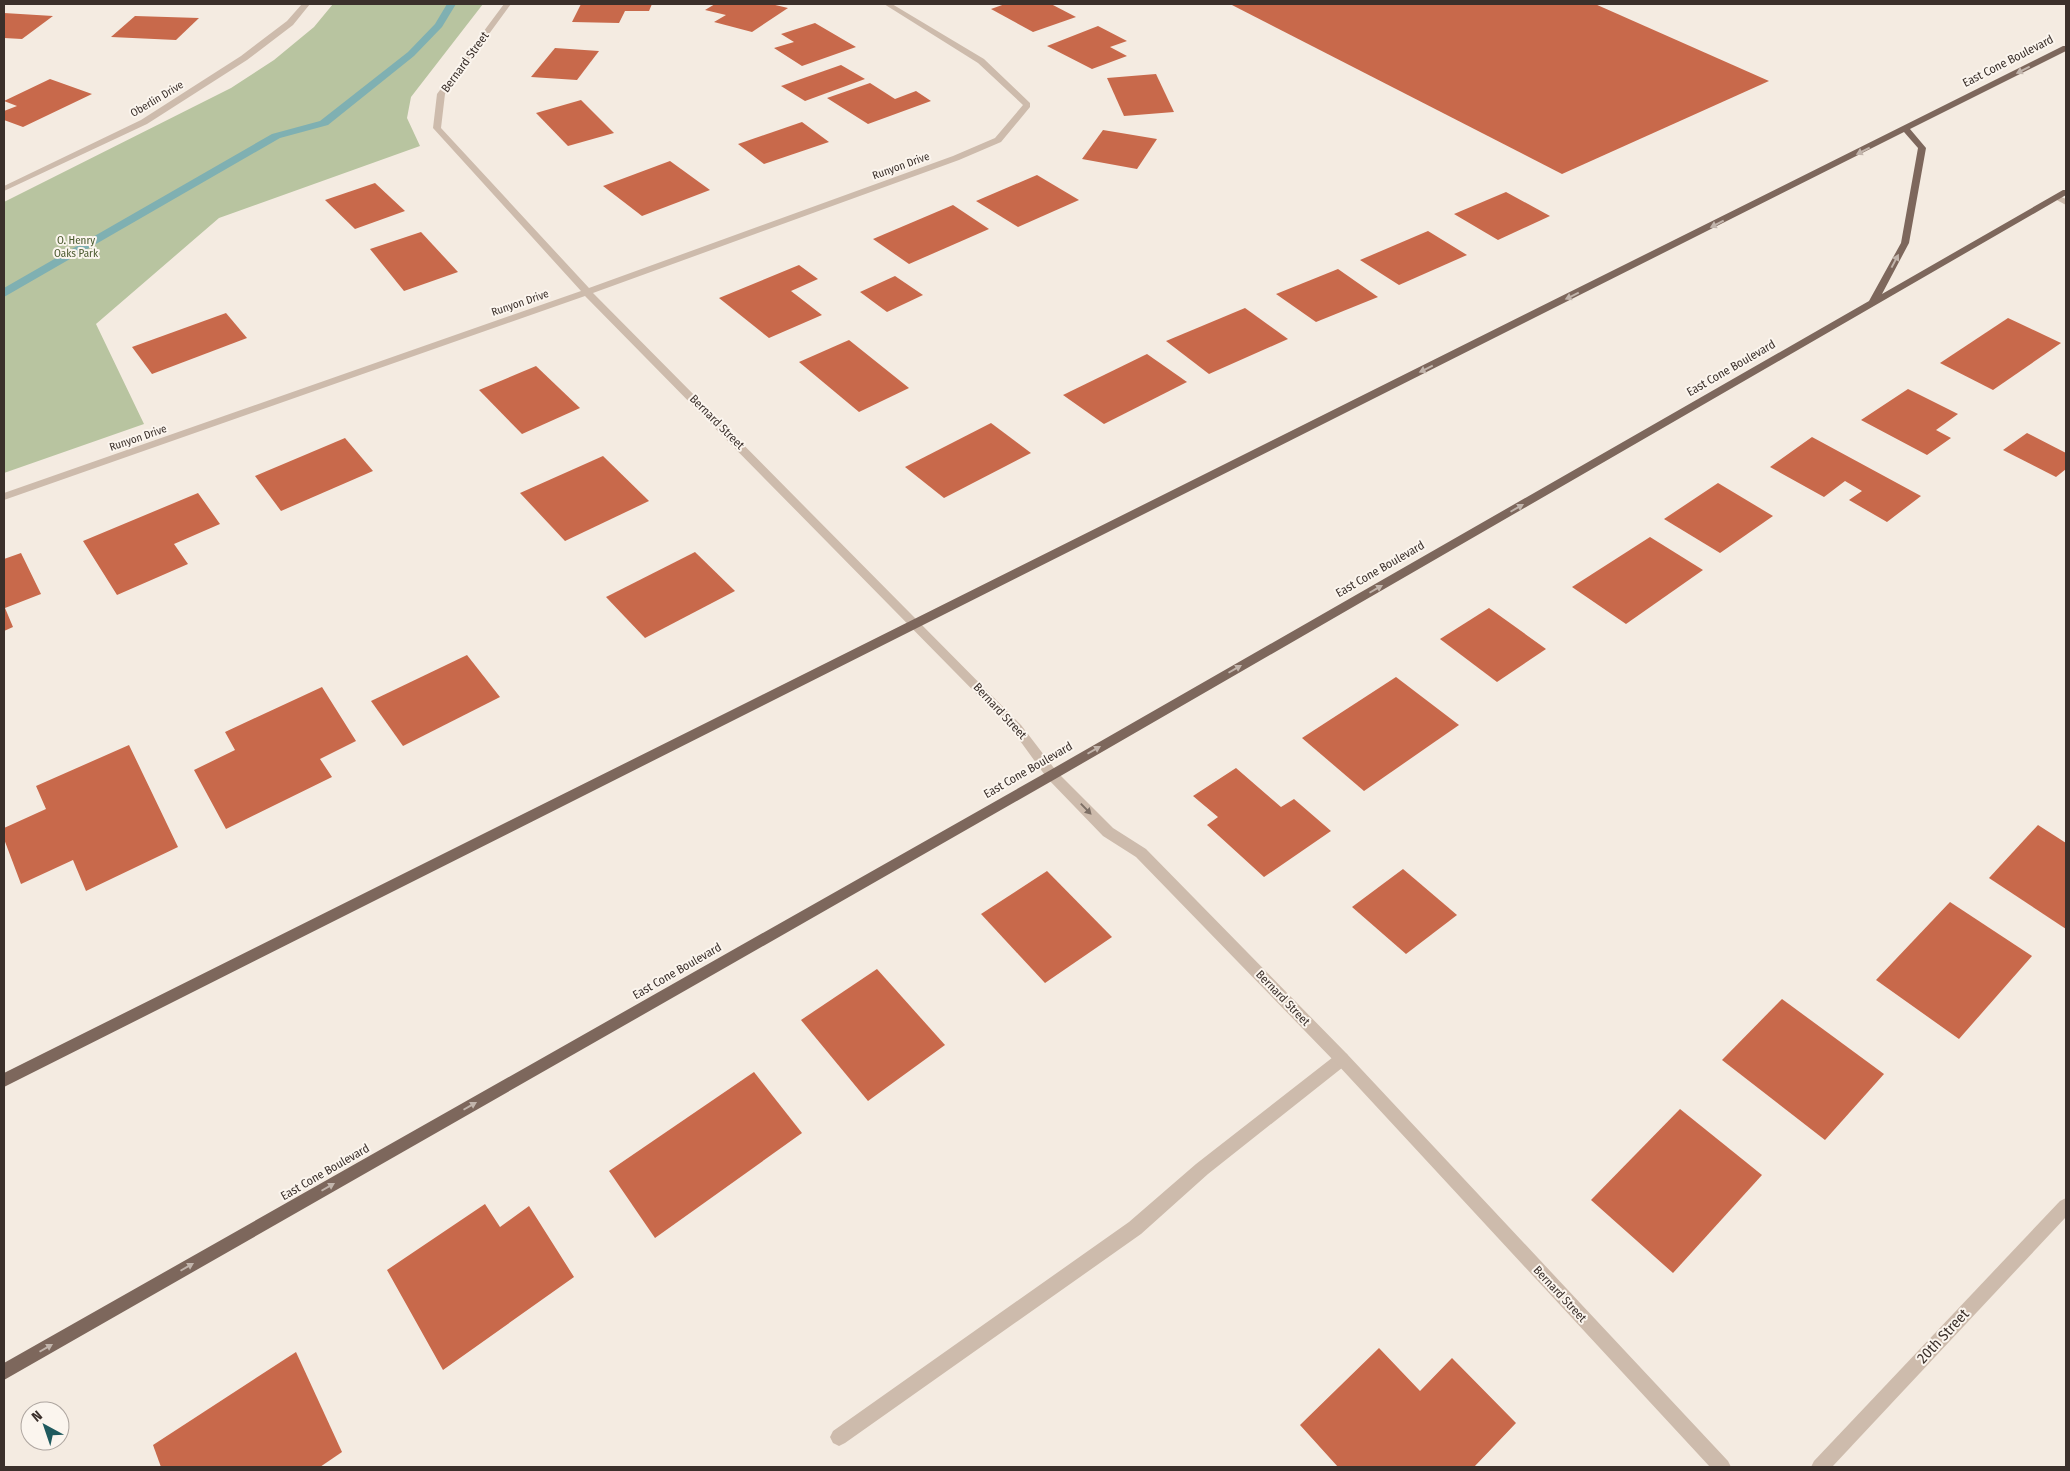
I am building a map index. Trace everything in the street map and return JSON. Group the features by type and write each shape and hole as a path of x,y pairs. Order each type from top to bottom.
{"main road":[{"name":"East Cone Boulevard","path":"4,1080 2066,48"},
{"path":"1872,304 1904,243 1922,148 1906,129"},
{"name":"East Cone Boulevard","path":"4,1372 1872,304 2063,197"}],"street":[{"name":"Oberlin Drive","path":"4,189 144,122 244,58 290,23 306,4"},
{"name":"Bernard Street","path":"507,4 440,94 437,128 587,292 1017,728 1052,774 1108,832 1141,853 1342,1059 1722,1467"},
{"name":"Runyon Drive","path":"4,497 587,292 956,158 998,140 1027,105 981,61 887,4"},
{"path":"840,1437 1135,1228 1202,1170 1342,1059"},
{"name":"20th Street","path":"1820,1467 2066,1206"}],"green space":[{"name":"O. Henry Oaks Park","path":"333,4 483,4 411,97 407,118 420,146 219,218 96,324 144,424 4,473 4,202 231,88 274,60 314,27"}],"building":[{"path":"581,4 652,4 649,11 625,11 619,23 572,22"},
{"path":"715,4 771,4 788,8 752,32 714,22 726,15 705,10"},
{"path":"1005,4 1051,4 1076,17 1033,32 991,9"},
{"path":"1230,4 1595,4 1769,81 1562,174"},
{"path":"4,13 53,16 22,39 4,38"},
{"path":"135,16 199,18 176,40 111,37"},
{"path":"815,23 856,47 802,66 774,48 794,42 781,34"},
{"path":"1098,26 1127,41 1110,47 1127,56 1092,69 1047,46"},
{"path":"555,48 599,51 577,80 531,77"},
{"path":"841,65 865,79 805,101 781,86"},
{"path":"1156,74 1174,112 1124,116 1107,78"},
{"path":"50,79 92,94 23,127 4,120 4,111 17,106 4,101"},
{"path":"870,83 895,99 916,91 931,101 868,124 827,98"},
{"path":"581,100 614,133 568,146 536,113"},
{"path":"802,122 829,142 764,164 738,144"},
{"path":"1103,130 1157,139 1137,169 1082,159"},
{"path":"670,161 710,190 642,216 603,186"},
{"path":"1037,175 1079,200 1018,227 976,201"},
{"path":"375,183 405,211 355,229 325,200"},
{"path":"1506,192 1550,216 1498,240 1454,214"},
{"path":"953,205 989,229 909,264 873,239"},
{"path":"1428,231 1467,255 1399,285 1360,260"},
{"path":"421,232 458,272 404,291 370,249"},
{"path":"799,265 818,279 791,291 822,315 769,338 719,298"},
{"path":"1338,269 1378,297 1316,322 1276,294"},
{"path":"895,276 923,295 887,312 860,292"},
{"path":"1245,308 1288,339 1209,374 1166,341"},
{"path":"226,313 247,338 152,374 132,347"},
{"path":"2008,318 2061,343 1993,390 1940,363"},
{"path":"849,340 909,388 859,412 799,362"},
{"path":"1147,354 1187,382 1104,424 1063,395"},
{"path":"536,366 580,408 522,434 479,390"},
{"path":"1908,389 1958,414 1936,430 1951,438 1927,455 1861,420"},
{"path":"991,423 1031,453 944,498 905,467"},
{"path":"2027,433 2066,453 2066,469 2056,477 2003,450"},
{"path":"1812,437 1921,496 1887,522 1849,500 1862,491 1845,481 1824,497 1770,467"},
{"path":"345,438 373,471 281,511 255,476"},
{"path":"603,456 649,501 565,541 520,493"},
{"path":"1718,483 1773,516 1720,553 1664,519"},
{"path":"198,493 220,524 174,544 188,564 117,595 83,541"},
{"path":"1650,537 1703,570 1626,624 1572,587"},
{"path":"695,552 735,591 645,638 606,597"},
{"path":"21,553 41,594 5,608 13,627 4,631 4,559"},
{"path":"1489,608 1546,649 1497,682 1440,639"},
{"path":"467,655 500,697 403,746 371,701"},
{"path":"1396,677 1459,725 1364,791 1302,738"},
{"path":"322,687 356,741 320,759 332,777 226,829 194,770 235,750 225,732"},
{"path":"129,745 178,847 86,891 73,860 21,884 4,839 4,828 46,809 36,786"},
{"path":"1236,768 1281,807 1294,799 1331,831 1264,877 1207,825 1218,817 1193,796"},
{"path":"2038,825 2066,843 2066,929 1989,878"},
{"path":"1403,869 1457,915 1406,954 1352,907"},
{"path":"1047,871 1112,937 1045,983 981,914"},
{"path":"1950,902 2032,956 1959,1039 1876,980"},
{"path":"877,969 945,1045 868,1101 801,1020"},
{"path":"1782,999 1884,1074 1825,1140 1722,1060"},
{"path":"754,1072 802,1133 655,1238 609,1171"},
{"path":"1680,1109 1762,1175 1673,1273 1591,1200"},
{"path":"485,1204 500,1227 529,1206 574,1277 443,1370 387,1270"},
{"path":"1379,1348 1420,1391 1452,1358 1516,1423 1474,1467 1338,1467 1300,1425"},
{"path":"296,1352 342,1452 320,1467 161,1467 153,1445"}],"waterway":[{"path":"4,293 276,136 324,123 411,54 439,25 451,4"}]}
